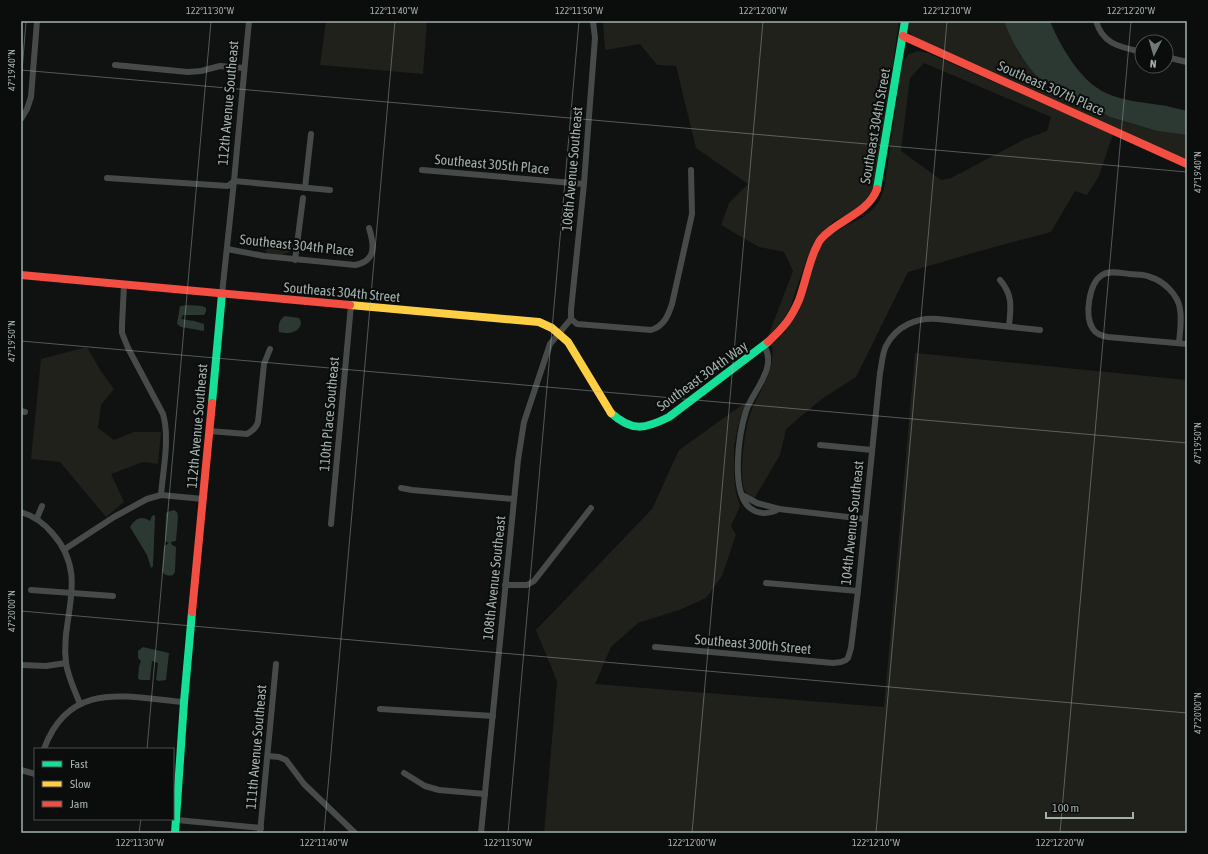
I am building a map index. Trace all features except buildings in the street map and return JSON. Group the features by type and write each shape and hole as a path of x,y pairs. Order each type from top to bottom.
{"street":[{"path":"21,118 27,109 31,97 37,21"},
{"name":"112th Avenue Southeast","path":"175,833 184,702 249,21"},
{"name":"108th Avenue Southeast","path":"571,319 595,46 593,21"},
{"path":"903,36 905,21"},
{"path":"1096,21 1099,29 1106,38 1118,45 1134,50"},
{"name":"Southeast 307th Place","path":"903,36 1187,164"},
{"name":"Southeast 304th Street","path":"764,346 784,327 791,316 799,298 809,265 820,240 838,224 864,208 875,196 879,185 903,36"},
{"path":"1174,59 1187,62"},
{"path":"116,65 188,72 201,72 220,66 244,68"},
{"path":"305,188 311,134"},
{"name":"Southeast 305th Place","path":"422,170 584,184"},
{"path":"559,333 571,319 577,324 651,330 662,325 666,320 675,295 692,214 691,170"},
{"path":"107,178 228,186 234,181 330,190"},
{"path":"295,260 303,198"},
{"name":"Southeast 304th Place","path":"227,249 295,260 355,265 369,259 372,250 372,238 369,228"},
{"path":"1179,343 1181,325 1178,302 1172,292 1159,281 1146,275 1106,273 1100,276 1093,284 1090,293 1089,314 1091,326 1097,333 1108,337 1187,344"},
{"name":"Southeast 304th Street","path":"21,275 532,321 546,324 559,333"},
{"path":"1000,280 1008,290 1011,300 1009,326 1040,330"},
{"path":"124,285 122,333 128,348 163,414 166,423 161,495"},
{"name":"110th Place Southeast","path":"331,524 351,305"},
{"name":"104th Avenue Southeast","path":"848,658 858,591 878,390 883,354 886,346 891,338 905,326 919,320 931,318 1009,326"},
{"name":"108th Avenue Southeast","path":"481,833 518,460 524,422 550,344 559,333"},
{"name":"Southeast 304th Way","path":"559,333 568,342 611,413 620,422 638,427 655,425 669,417 764,346"},
{"path":"764,346 768,352 768,360 766,370 746,410 741,434 738,477 742,495 747,505 753,510 771,513 779,509"},
{"path":"209,431 247,434 252,431 258,422 264,364 270,349"},
{"path":"820,445 872,450"},
{"path":"401,488 514,499"},
{"path":"65,549 136,503 147,498 161,495 203,499"},
{"path":"742,495 757,503 779,509 865,519"},
{"path":"37,518 42,506"},
{"path":"505,585 527,585 534,581 591,508"},
{"path":"21,512 37,518 50,530 65,549 70,566 72,593 66,645 66,663 80,704"},
{"path":"766,583 858,591"},
{"path":"31,590 113,596"},
{"name":"Southeast 300th Street","path":"655,647 833,663 841,662 848,658"},
{"path":"21,665 46,666 66,663"},
{"name":"111th Avenue Southeast","path":"260,830 276,664"},
{"path":"44,748 57,722 80,704 93,699 110,696 184,702"},
{"path":"380,708 493,716"},
{"path":"268,756 279,757 286,760 304,784 349,830 355,833"},
{"path":"21,770 34,774"},
{"path":"404,773 425,786 439,790 485,794"},
{"path":"177,820 260,830"}],"shaded area":[{"path":"326,21 427,21 423,74 320,65"},
{"path":"603,21 899,21 876,186 868,200 854,211 834,221 818,238 807,258 790,308 783,320 767,339 793,271 784,252 759,247 721,225 729,203 748,184 696,148 676,66 657,65 640,44 605,50"},
{"path":"909,21 1004,21 1020,56 1028,66 1093,109 1110,117 1157,131 1187,135 1187,164 912,36 908,29"},
{"path":"1004,21 1050,21 1059,41 1072,62 1088,81 1106,93 1119,98 1187,111 1187,135 1157,131 1110,117 1044,82 1025,62 1011,38"},
{"path":"917,51 928,53 1113,134 1099,176 1087,195 1075,191 1051,232 908,272 856,377 823,398 786,429 780,455 754,499 747,494 743,484 743,453 750,414 766,380 772,363 772,345 789,326 821,246 838,230 866,215 881,198 885,184 902,64 908,55","holes":["924,63 1051,117 1047,131 1025,139 951,178 941,180 901,151 910,78"]},
{"path":"267,242 294,244 290,252 282,255 266,253"},
{"path":"180,306 202,306 206,308 204,315 183,315 181,319 204,324 204,331 181,327 177,324"},
{"path":"285,316 299,318 301,322 299,328 290,333 279,332 279,323"},
{"path":"87,347 102,373 114,389 101,405 98,428 114,440 134,432 161,432 158,464 143,462 111,474 124,502 106,517 60,462 31,459 41,359"},
{"path":"915,353 1187,380 1187,833 544,833 557,681 536,630 652,509 679,450 746,402 738,426 734,447 734,478 740,506 731,526 736,535 722,576 706,598 682,609 638,623 611,647 595,684 884,707"},
{"path":"174,510 177,512 178,517 176,541 171,542 172,545 176,547 175,572 173,575 165,575 162,571 164,546 169,543 165,541 166,514 167,512"},
{"path":"154,515 153,566 151,568 147,555 130,527 134,521 139,518 144,518 150,521"},
{"path":"143,647 169,653 166,680 156,680 158,663 152,661 150,680 138,679 141,661 138,658 138,651"}],"traffic: fast":[{"path":"877,189 905,21"},
{"path":"212,403 222,294"},
{"path":"611,413 626,423 639,427 653,424 669,417 768,342"},
{"path":"175,833 192,612"}],"traffic: slow":[{"path":"350,305 539,322 552,328 568,342 611,413"}],"traffic: jam":[{"path":"903,36 1187,164"},
{"path":"768,342 786,323 793,313 799,300 815,250 820,240 828,232 867,205 873,198 877,189"},
{"path":"21,275 350,305"},
{"path":"192,612 212,403"}]}
